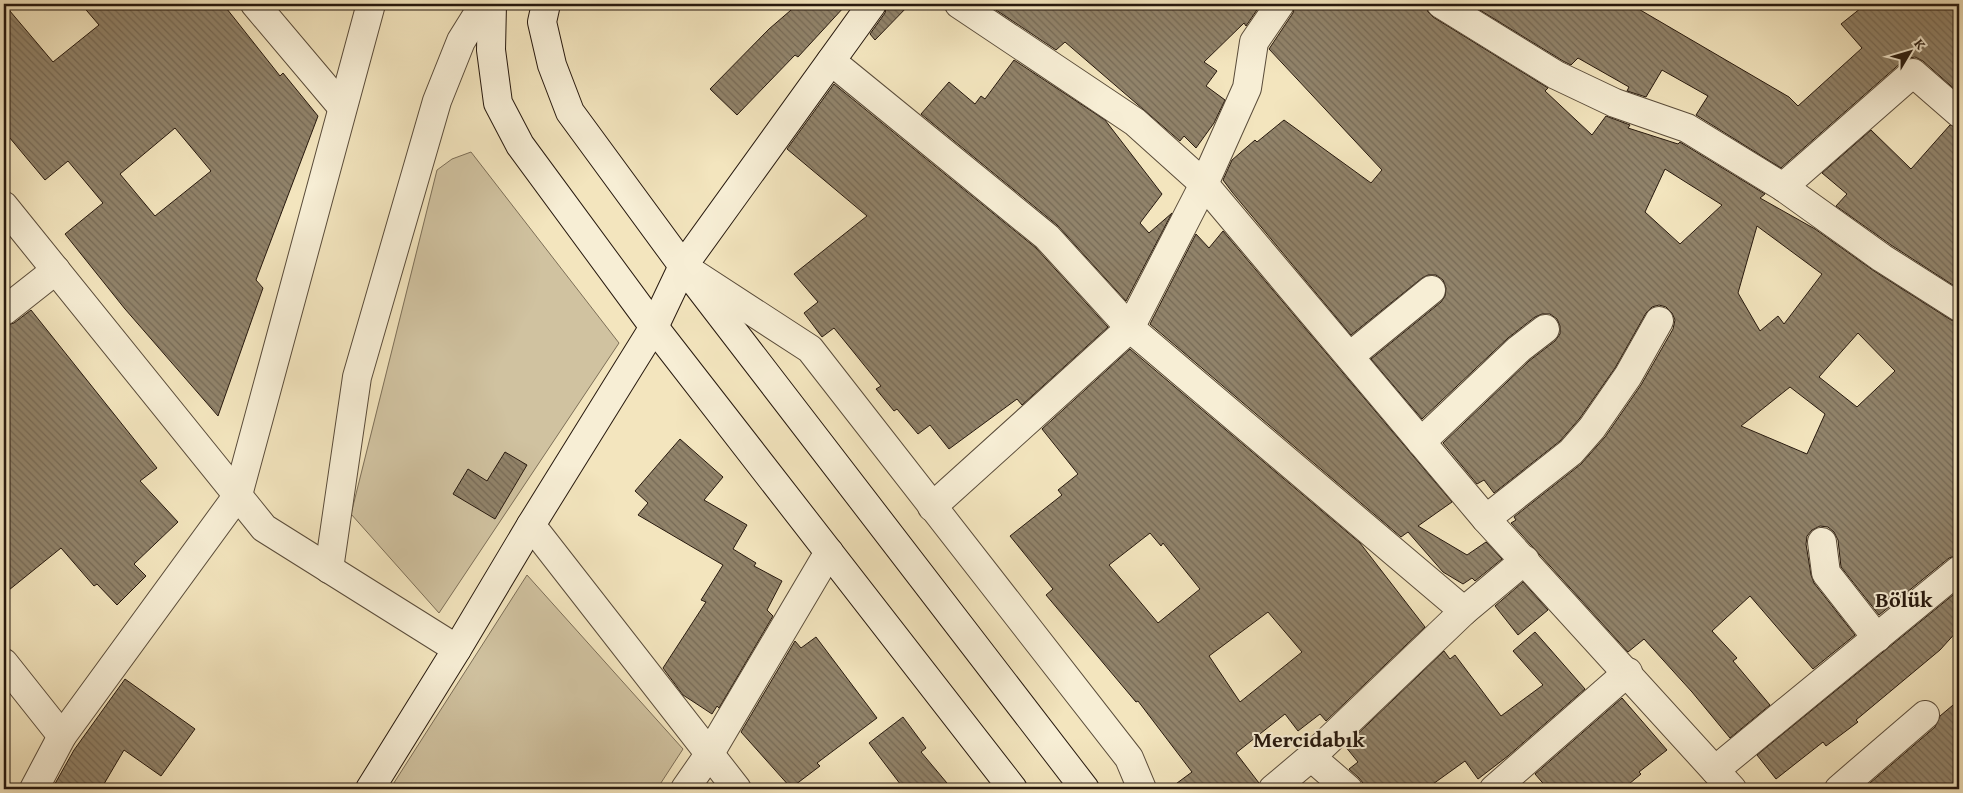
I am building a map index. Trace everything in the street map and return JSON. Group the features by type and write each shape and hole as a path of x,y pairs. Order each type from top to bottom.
{"street":[{"path":"255,4 342,107"},
{"path":"34,789 62,736 238,495 371,4"},
{"path":"329,569 357,377 437,101 461,41 484,4"},
{"path":"492,4 491,50 498,103 520,145 654,327 1013,789"},
{"path":"546,4 542,22 552,65 570,112 683,266 1084,789"},
{"path":"370,789 654,327 683,266 872,4"},
{"path":"959,4 1135,122 1204,184 1486,519 1628,672 1724,780 1877,638 1959,570"},
{"path":"932,508 1130,328 1204,184 1247,88 1254,42 1280,4"},
{"path":"1441,4 1556,75 1615,103 1687,128 1783,187 1882,258 1959,307"},
{"path":"831,61 1047,237 1130,328 1464,611"},
{"path":"1783,187 1913,73 1959,113"},
{"path":"4,206 264,528 457,649"},
{"path":"683,266 810,350 1128,758 1142,789"},
{"path":"4,310 56,270"},
{"path":"1350,356 1431,290"},
{"path":"1486,519 1571,452 1592,428 1628,376 1660,321"},
{"path":"1421,442 1519,349 1545,329"},
{"path":"531,525 737,789"},
{"path":"1822,542 1826,573 1877,638"},
{"path":"685,789 710,753 829,552"},
{"path":"1273,789 1311,757 1464,611 1525,560"},
{"path":"4,663 62,736"},
{"path":"1494,789 1628,672"},
{"path":"1838,789 1925,715"},
{"path":"1311,757 1348,789"}],"shaded area":[{"path":"471,152 619,343 439,613 351,514 437,170 452,159"},
{"path":"527,575 683,749 657,789 390,789"}],"building":[{"path":"4,4 53,62 99,25 81,4 223,4 280,76 283,73 318,116 256,280 263,288 218,416 125,309 65,234 103,203 68,161 45,180 4,131","holes":["175,128 211,171 155,216 120,174"]},
{"path":"798,4 853,4 849,10 845,6 798,57 795,55 737,115 710,89 769,29"},
{"path":"887,4 910,4 875,40 870,34 885,13"},
{"path":"987,4 1261,4 1246,26 1244,23 1204,62 1217,71 1206,86 1225,100 1214,123 1196,148 1184,136 1180,141 1065,42 1056,50"},
{"path":"1295,4 1425,4 1428,12 1433,17 1548,88 1545,91 1592,135 1606,116 1630,125 1628,128 1678,144 1680,142 1765,194 1760,198 1815,229 1874,271 1951,320 1959,322 1959,555 1949,558 1879,615 1841,567 1838,540 1834,532 1828,527 1820,526 1812,530 1807,536 1806,544 1814,583 1855,635 1813,669 1750,596 1712,631 1737,658 1733,661 1770,705 1730,738 1644,639 1628,652 1511,523 1516,520 1514,517 1581,464 1605,437 1641,385 1673,329 1675,320 1672,313 1666,307 1659,305 1652,307 1646,313 1615,368 1580,418 1560,441 1494,493 1484,480 1477,484 1443,443 1529,361 1555,341 1560,334 1560,326 1557,319 1550,314 1542,314 1535,317 1508,338 1422,419 1371,359 1441,302 1445,296 1446,288 1443,280 1436,275 1428,275 1422,278 1351,335 1223,180 1232,160 1255,140 1257,142 1284,120 1371,183 1382,170 1269,49 1293,13","holes":["1665,169 1722,205 1680,244 1645,212","1757,226 1822,274 1784,324 1778,316 1760,331 1738,293","1858,333 1895,371 1857,407 1819,377","1790,387 1825,414 1807,454 1741,426"]},
{"path":"1470,4 1630,4 1789,97 1798,106 1862,48 1841,24 1866,4 1959,4 1959,93 1923,61 1915,57 1909,58 1903,61 1781,168 1696,115 1708,96 1662,70 1646,97 1627,91 1629,87 1578,58 1571,65 1563,61"},
{"path":"1014,60 1105,120 1162,194 1140,223 1149,233 1172,213 1126,301 1057,225 921,114 949,82 975,104 981,96 985,99"},
{"path":"834,84 1036,248 1108,327 1022,405 1017,399 949,449 930,425 918,434 897,409 894,411 876,389 881,386 834,328 822,337 804,313 818,302 794,274 867,216 787,149"},
{"path":"1950,125 1959,128 1959,289 1891,245 1836,206 1847,194 1822,173 1871,130 1911,169"},
{"path":"1223,231 1452,502 1418,526 1467,555 1486,542 1502,559 1475,581 1472,578 1463,584 1443,572 1408,532 1401,537 1150,324 1196,234 1209,248"},
{"path":"31,310 157,468 140,481 178,522 134,564 146,576 117,605 97,584 94,586 61,548 4,594 4,326 14,323"},
{"path":"1130,349 1360,543 1425,627 1326,721 1320,714 1298,731 1285,714 1236,753 1259,783 1258,789 1169,789 1192,772 1138,701 1136,702 1046,595 1053,589 1010,536 1062,495 1058,490 1078,474 1042,429","holes":["1150,533 1161,546 1163,543 1200,589 1158,623 1109,565","1268,612 1302,652 1240,702 1209,656"]},
{"path":"680,439 723,477 704,500 747,525 733,549 756,563 754,566 782,581 767,610 773,616 719,708 717,706 712,714 683,695 663,668 706,602 701,600 723,565 638,515 648,503 635,491"},
{"path":"505,452 527,465 495,519 453,494 468,469 487,481"},
{"path":"1523,582 1548,610 1518,635 1495,606"},
{"path":"1959,590 1959,629 1940,650 1856,720 1858,722 1826,746 1823,742 1776,779 1757,755"},
{"path":"1535,632 1585,689 1508,756 1478,779 1465,761 1426,789 1363,789 1363,783 1349,769 1358,762 1345,746 1444,651 1450,659 1455,655 1501,716 1543,685 1513,651"},
{"path":"816,637 877,718 817,763 820,766 791,788 741,732 795,641 801,648"},
{"path":"125,679 195,729 161,776 124,750 101,789 52,789 74,750"},
{"path":"1622,698 1667,750 1639,772 1641,774 1623,789 1548,789 1535,774"},
{"path":"1959,700 1959,789 1863,789 1935,727 1940,716"},
{"path":"903,717 926,748 921,752 952,789 904,789 869,743"}],"district":[{"name":"Bölük","path":"1904,599"},
{"name":"Mercidabık","path":"1309,739"}]}
